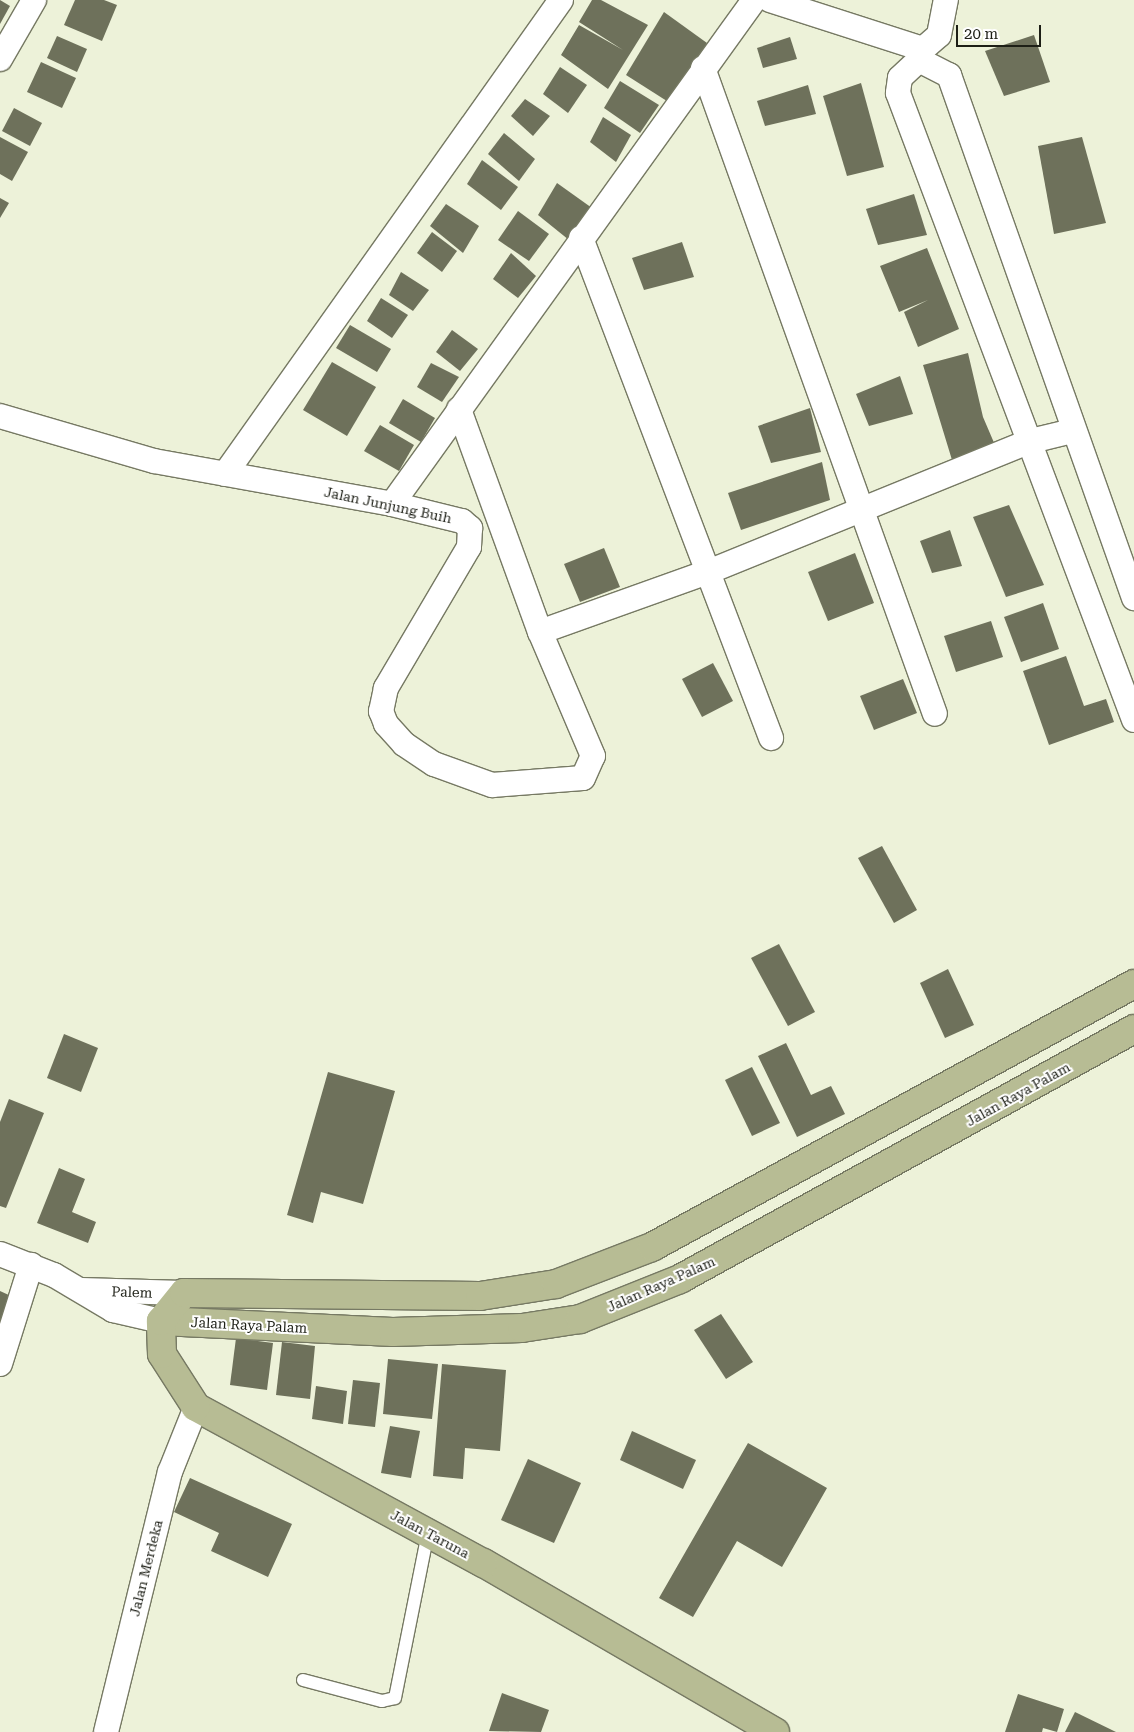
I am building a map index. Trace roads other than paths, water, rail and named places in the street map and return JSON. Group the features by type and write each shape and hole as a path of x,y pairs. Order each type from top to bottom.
{"main road":[{"name":"Jalan Raya Palam","path":"184,1293 480,1296 556,1284 652,1247 954,1085 1134,984"},
{"name":"Jalan Raya Palam","path":"161,1321 394,1332 522,1328 580,1319 680,1279 974,1119 1134,1029"},
{"path":"954,1085 974,1119"},
{"path":"161,1321 184,1293"},
{"name":"Jalan Taruna","path":"161,1321 162,1354 196,1407 428,1533 775,1732"}],"street":[{"path":"0,59 34,0"},
{"path":"225,474 561,0"},
{"path":"392,504 703,68 754,0"},
{"path":"770,0 921,55 949,75 1072,431 1134,598"},
{"path":"946,0 939,35 900,78 898,93 1031,441 1134,720"},
{"path":"703,68 935,714"},
{"path":"581,238 771,738"},
{"path":"459,409 540,632 708,572 862,512 1031,441 1072,431"},
{"name":"Jalan Junjung Buih","path":"0,416 154,461 392,504 462,521 470,528 472,537 456,571 386,688 382,712 386,724 404,744 434,764 492,785 583,778 593,756 540,632"},
{"path":"470,528 503,532"},
{"path":"0,1254 31,1265 80,1290 113,1310 161,1321"},
{"path":"0,1364 31,1265"},
{"name":"Palem","path":"80,1290 184,1293"},
{"name":"Jalan Merdeka","path":"106,1732 170,1472 196,1407"}],"lane":[{"path":"304,1680 382,1701 395,1698 428,1533"}]}
